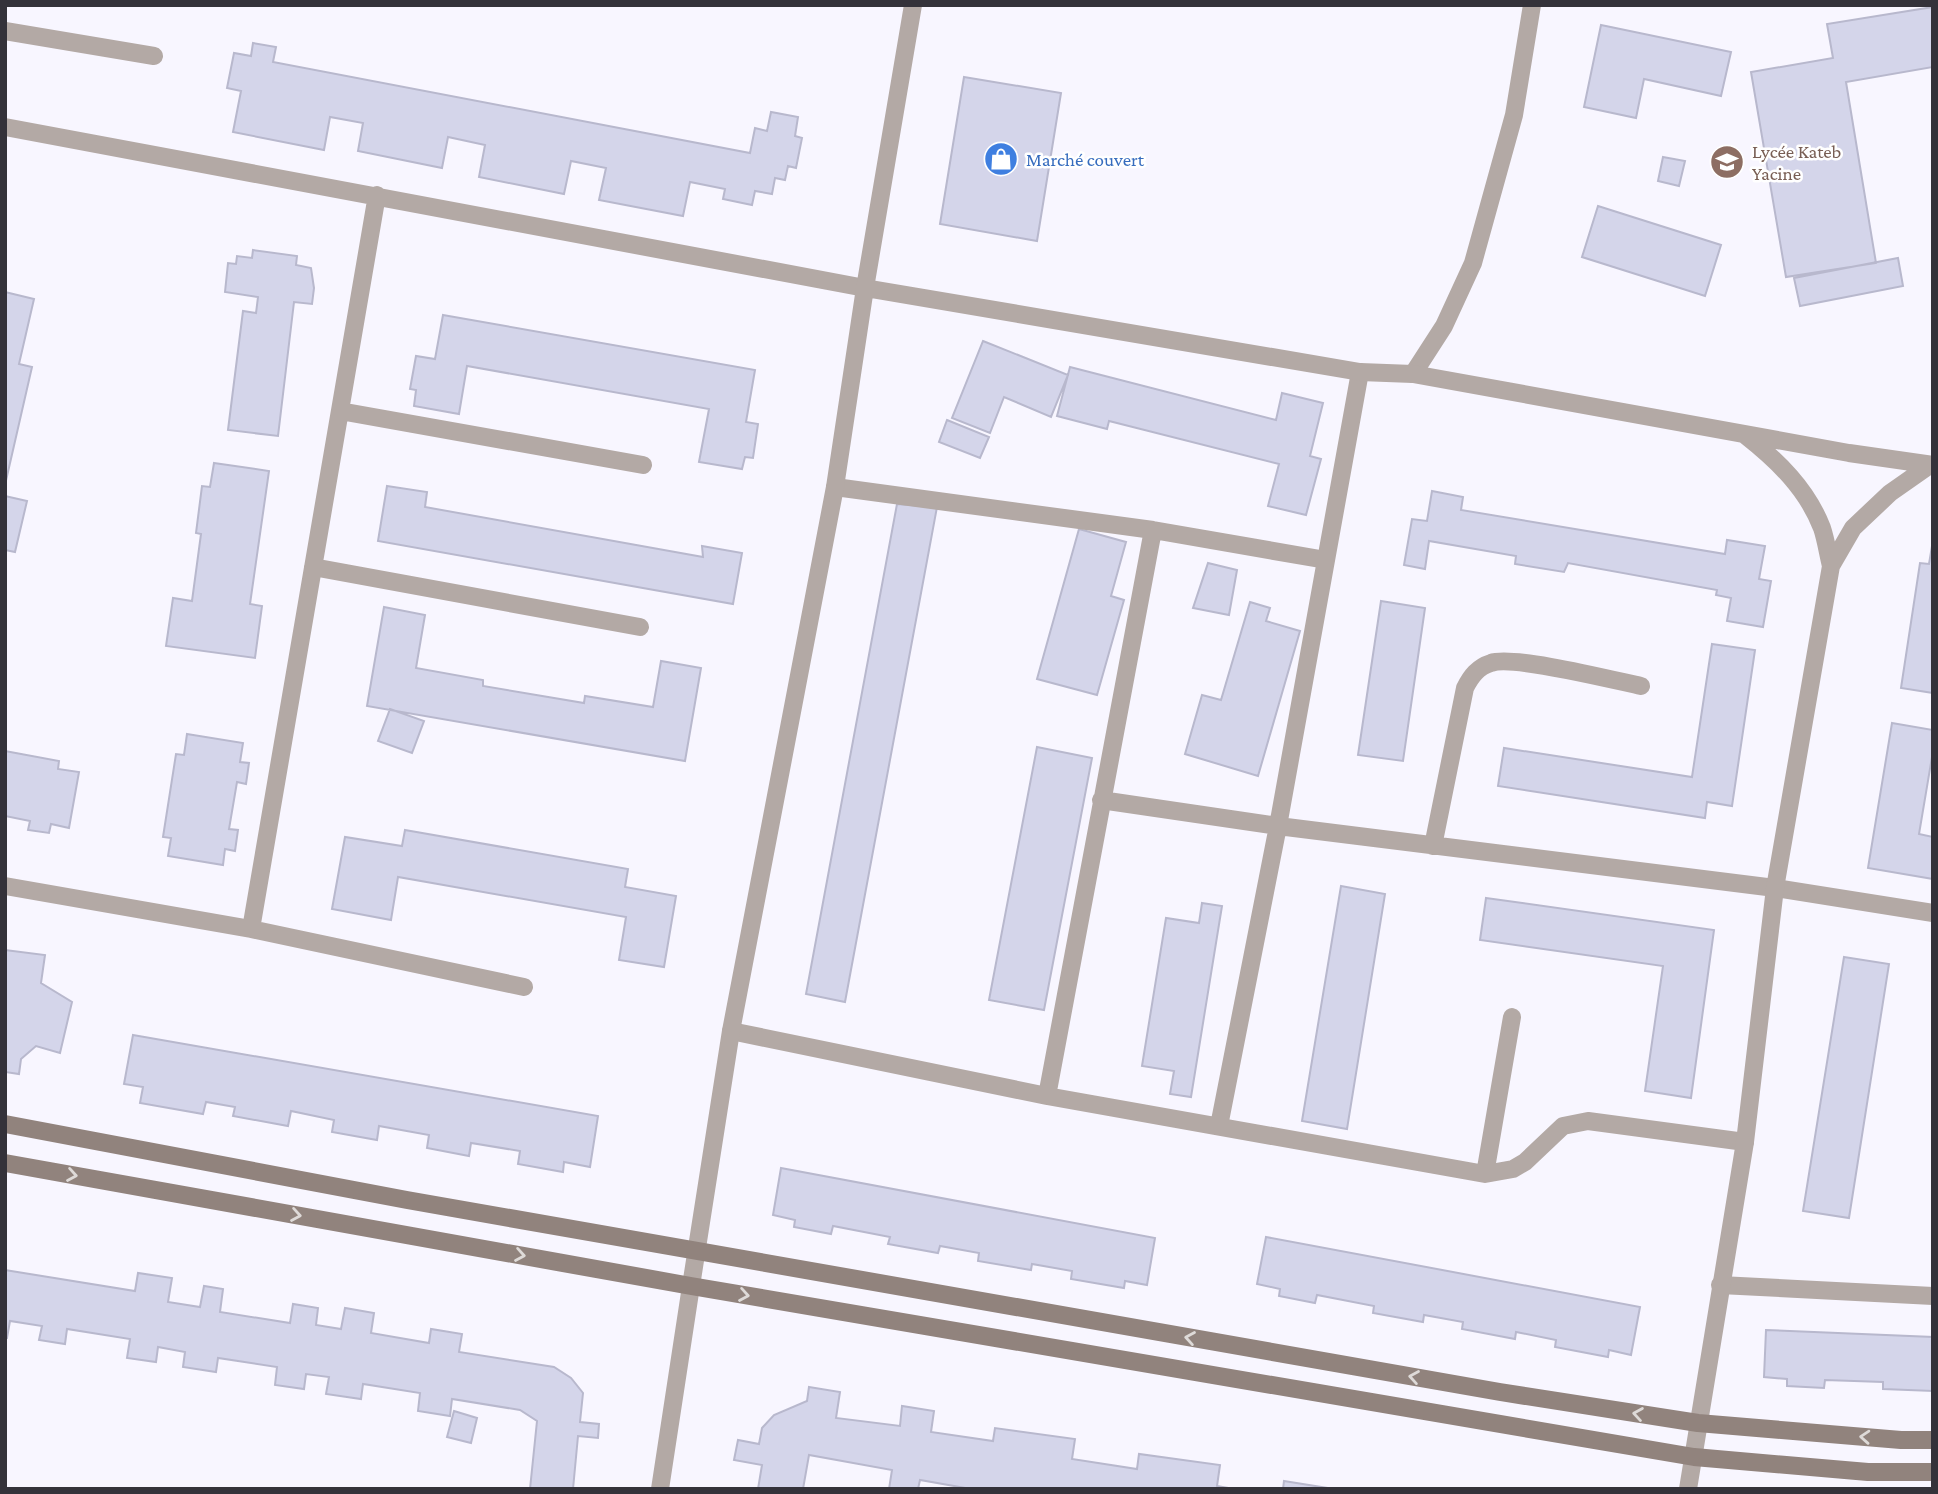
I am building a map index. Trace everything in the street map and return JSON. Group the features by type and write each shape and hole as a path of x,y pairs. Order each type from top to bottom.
{"main road":[{"path":"5,1124 393,1198 1500,1392 1698,1423 1901,1440 1933,1440"},
{"path":"5,1163 691,1286 1694,1457 1868,1472 1933,1472"}],"street":[{"path":"660,1489 731,1031 835,487 865,288 913,5"},
{"path":"1413,374 1444,326 1473,263 1514,115 1532,5"},
{"path":"5,31 154,56"},
{"path":"5,127 865,288 1360,372 1413,374 1932,465"},
{"path":"251,929 377,195"},
{"path":"1219,1126 1278,826 1360,372"},
{"path":"340,411 643,465"},
{"path":"1742,433 1770,454 1799,484 1822,528 1831,566"},
{"path":"1688,1489 1745,1142 1775,888 1831,566 1853,528 1890,493 1932,465"},
{"path":"835,487 1153,530 1326,559"},
{"path":"1047,1096 1153,530"},
{"path":"313,567 640,627"},
{"path":"1433,846 1465,688 1480,668 1504,660 1641,686"},
{"path":"1101,800 1278,826 1775,888 1933,913"},
{"path":"5,886 251,929 524,987"},
{"path":"1485,1174 1512,1017"},
{"path":"731,1031 1047,1096 1485,1174 1499,1173 1525,1162 1555,1131 1573,1122 1588,1121 1745,1142"},
{"path":"1720,1285 1933,1296"}],"building":[{"path":"1933,7 1933,67 1846,82 1876,263 1786,277 1751,72 1833,58 1827,24"},
{"path":"1601,25 1731,52 1721,96 1644,79 1636,118 1584,107"},
{"path":"253,43 276,47 273,62 750,153 755,128 767,131 771,112 798,117 795,136 802,138 796,168 788,166 785,180 775,178 772,194 755,191 752,205 723,199 725,189 690,182 683,216 599,200 606,168 571,161 564,194 479,177 485,145 448,137 442,168 358,151 363,123 330,117 324,150 233,132 241,91 227,88 234,53 251,56"},
{"name":"Marché couvert","path":"964,77 1061,93 1037,241 940,224"},
{"path":"1663,157 1685,161 1679,186 1658,181"},
{"path":"1598,206 1721,245 1705,296 1582,257"},
{"path":"253,250 297,256 296,265 311,268 314,288 312,304 294,302 278,436 228,430 243,311 256,313 258,297 225,292 228,263 236,264 237,256 252,258"},
{"path":"1898,258 1903,286 1800,306 1794,278"},
{"path":"5,292 34,299 19,364 32,367 5,485"},
{"path":"443,315 755,370 746,422 758,424 753,458 745,457 742,469 699,462 709,409 467,366 459,414 414,406 416,390 410,389 416,356 435,359"},
{"path":"983,341 1068,375 1051,417 1004,397 990,433 952,418"},
{"path":"1070,367 1276,420 1282,393 1323,403 1310,456 1321,459 1306,515 1268,506 1279,464 1109,421 1107,429 1057,416"},
{"path":"947,420 989,437 980,458 939,442"},
{"path":"214,463 269,471 250,604 262,606 255,658 166,646 173,598 192,601 201,534 196,533 202,486 210,487"},
{"path":"387,486 427,492 425,507 703,557 702,546 742,553 733,604 378,541"},
{"path":"1432,491 1463,497 1461,510 1725,554 1727,540 1765,546 1759,579 1771,581 1763,627 1727,621 1731,598 1716,595 1717,590 1568,563 1564,572 1515,564 1516,556 1429,541 1425,569 1404,565 1412,519 1427,521"},
{"path":"5,496 27,501 15,552 5,550"},
{"path":"897,504 937,507 845,1002 806,994"},
{"path":"1079,529 1126,542 1111,596 1124,600 1097,695 1037,679"},
{"path":"1932,546 1933,693 1901,688 1920,563 1929,564"},
{"path":"1208,563 1237,570 1229,615 1193,608"},
{"path":"1381,601 1425,608 1403,761 1358,755"},
{"path":"1250,602 1270,608 1266,621 1300,631 1258,776 1185,754 1202,695 1221,700"},
{"path":"384,607 425,615 416,668 483,680 483,686 584,703 585,696 653,707 661,661 701,668 685,761 367,706"},
{"path":"1712,644 1755,650 1732,806 1707,802 1705,818 1498,786 1504,748 1692,777"},
{"path":"390,709 424,721 412,753 378,741"},
{"path":"1892,723 1933,730 1933,751 1919,834 1933,837 1933,879 1868,868"},
{"path":"187,734 243,743 240,762 249,763 246,784 237,782 229,829 238,830 235,851 225,849 223,865 168,856 171,838 163,837 176,754 184,755"},
{"path":"1037,747 1092,758 1044,1010 989,1000"},
{"path":"5,751 59,761 58,769 79,772 69,828 51,824 49,833 28,830 30,821 5,816"},
{"path":"405,830 628,869 625,887 676,896 664,967 619,960 626,917 398,877 391,920 332,909 345,837 402,846"},
{"path":"1341,886 1385,894 1347,1129 1302,1121"},
{"path":"1486,898 1714,930 1691,1098 1645,1091 1663,966 1480,940"},
{"path":"1202,903 1222,906 1191,1097 1170,1094 1174,1071 1142,1066 1166,918 1199,923"},
{"path":"5,950 45,955 41,983 72,1002 60,1053 36,1046 21,1059 19,1074 5,1072"},
{"path":"1844,957 1889,964 1849,1218 1803,1211"},
{"path":"133,1035 598,1116 590,1167 564,1162 563,1172 518,1164 520,1151 471,1143 469,1156 427,1148 429,1135 379,1126 377,1140 332,1132 334,1120 291,1111 288,1126 233,1116 235,1107 206,1102 203,1114 140,1103 143,1087 124,1084"},
{"path":"781,1168 1155,1238 1147,1285 1125,1281 1124,1288 1071,1279 1072,1271 1032,1264 1031,1270 978,1261 979,1253 940,1246 938,1253 888,1244 890,1237 833,1226 831,1234 794,1227 795,1220 773,1215"},
{"path":"1266,1237 1640,1307 1631,1355 1609,1350 1608,1357 1555,1347 1556,1340 1516,1332 1515,1339 1462,1329 1463,1322 1424,1315 1423,1322 1373,1313 1374,1306 1317,1295 1315,1303 1279,1296 1280,1289 1257,1284"},
{"path":"5,1270 135,1291 138,1273 172,1278 168,1302 200,1307 204,1286 223,1289 220,1312 290,1323 293,1304 318,1308 316,1325 341,1329 345,1308 374,1313 371,1333 429,1343 431,1329 462,1334 459,1352 554,1367 571,1378 583,1393 580,1422 599,1424 598,1438 578,1436 573,1489 530,1489 537,1421 520,1410 452,1399 450,1416 418,1411 420,1393 363,1384 361,1399 326,1394 329,1377 306,1374 304,1389 275,1385 277,1367 218,1358 216,1372 183,1367 185,1352 158,1347 156,1362 127,1358 130,1339 67,1329 65,1344 39,1340 42,1326 10,1321 5,1338"},
{"path":"1766,1330 1933,1337 1933,1391 1883,1389 1883,1382 1825,1380 1824,1388 1787,1386 1787,1379 1764,1377"},
{"path":"809,1387 840,1392 836,1418 900,1426 902,1406 934,1411 931,1432 993,1441 995,1428 1075,1439 1072,1459 1137,1469 1139,1454 1220,1465 1217,1486 1234,1489 971,1489 920,1480 918,1489 889,1489 892,1470 809,1455 803,1489 758,1489 762,1465 734,1460 738,1440 759,1444 762,1428 774,1415 807,1401"},
{"path":"454,1411 477,1418 471,1443 447,1437"},
{"path":"1284,1481 1334,1489 1283,1489"}],"place":[{"name":"Marché couvert","path":"1001,159"},
{"name":"Lycée Kateb Yacine","path":"1727,162"}]}
